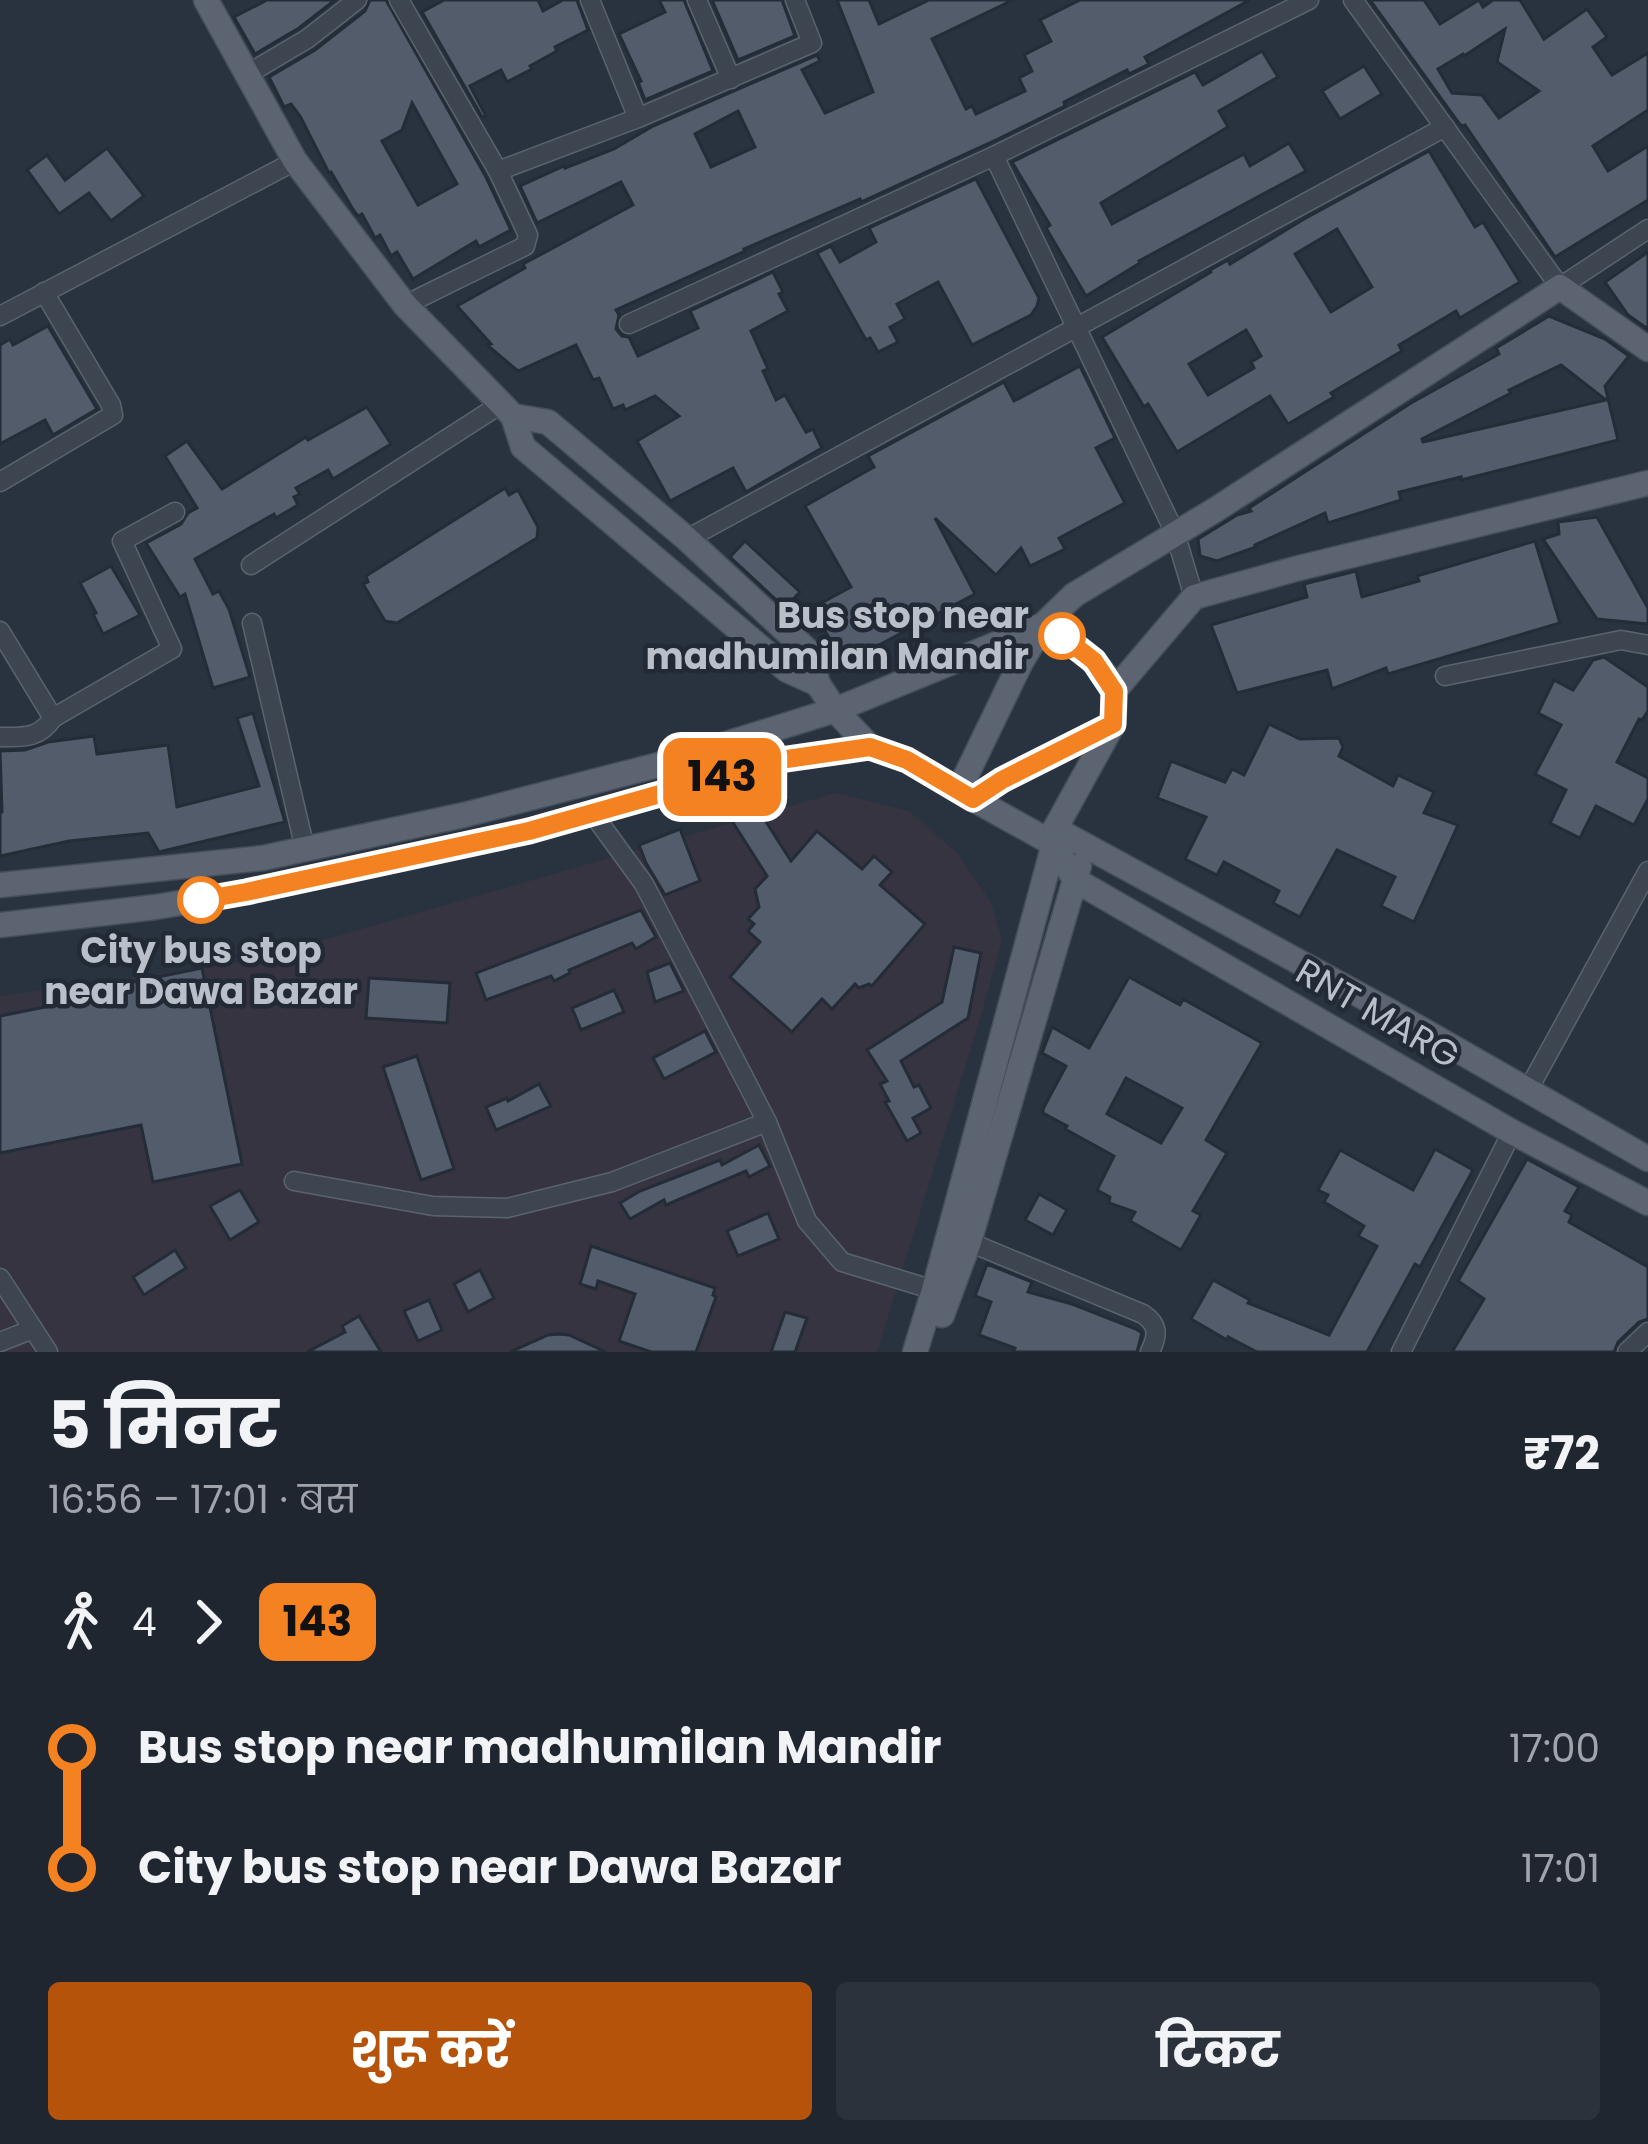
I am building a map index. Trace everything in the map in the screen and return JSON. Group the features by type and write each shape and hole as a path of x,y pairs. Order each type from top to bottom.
{"main road":[{"path":"206,0 295,161 405,305 507,410 523,447 787,670 818,684"},
{"path":"966,794 1021,662 1042,626 1074,595 1560,287 1648,349"},
{"path":"507,410 548,422 687,539 810,653 818,684 870,747"},
{"path":"1114,691 1194,597 1648,483"},
{"path":"0,885 263,858 464,815 662,764 836,710 1042,626 1060,635 1094,661 1114,691 1113,724 1054,837 915,1352"},
{"path":"966,794 1113,724"},
{"path":"0,926 246,892 593,814 780,760 870,747"},
{"name":"RNT MARG","path":"870,747 907,760 1054,837 1084,846 1391,1012 1648,1159"},
{"path":"1054,837 1075,880"},
{"path":"928,1352 969,1242 1084,846"},
{"name":"RNT MARG","path":"1075,880 1512,1132 1648,1203"}],"street":[{"path":"246,75 307,39 357,0"},
{"path":"590,0 638,118"},
{"path":"697,0 731,79"},
{"path":"498,171 812,44 795,0"},
{"path":"629,324 994,156 1309,0"},
{"path":"1353,0 1560,287 1648,229"},
{"path":"405,305 525,245 528,236 407,2"},
{"path":"687,539 1445,127"},
{"path":"994,156 1175,533 1194,597"},
{"path":"0,316 295,161"},
{"path":"0,482 113,415 44,292"},
{"path":"251,565 507,410"},
{"path":"0,737 40,733 53,718 172,650 122,541 176,512"},
{"path":"252,623 305,849"},
{"path":"0,631 53,718"},
{"path":"1445,676 1621,640 1648,645"},
{"path":"593,814 644,884 767,1121 807,1221 842,1262 934,1290"},
{"path":"1527,1092 1648,871"},
{"path":"294,1181 433,1206 507,1208 611,1182 767,1121"},
{"path":"1401,1352 1512,1132"},
{"path":"969,1242 1143,1313 1157,1330 1150,1352"},
{"path":"0,1278 48,1352"},
{"path":"0,1342 33,1329"},
{"path":"1627,1352 1648,1331"}],"shaded area":[{"path":"836,793 909,811 958,854 991,903 1002,940 877,1352 0,1352 0,996 254,960"}],"building":[{"path":"267,0 335,0 255,54 234,17"},
{"path":"370,0 386,0 511,230 479,247 476,241 413,279 397,252 391,256 380,235 375,238 362,214 354,211 300,116 291,104 284,107 269,77 315,50 365,11","holes":["412,103 457,184 418,205 382,141 402,130"]},
{"path":"444,0 538,0 543,11 563,0 577,0 588,30 507,82 501,70 470,86 486,116 482,117 422,12"},
{"path":"659,0 684,0 713,71 645,100 619,34 665,12"},
{"path":"712,0 782,0 795,36 738,60"},
{"path":"837,0 869,0 879,24 929,0 1013,0 932,39 966,109 972,106 976,114 1025,91 1019,78 1032,71 1024,55 1051,41 1040,20 1080,0 1250,0 1145,57 1149,64 1129,74 1127,70 998,139 616,310 616,329 629,337 638,356 698,328 690,311 773,272 788,311 751,331 776,400 785,395 806,432 813,429 822,448 746,492 733,468 670,501 637,441 679,416 655,396 625,410 623,405 613,409 576,345 518,371 487,345 491,344 457,306 633,205 621,182 537,223 520,186 614,149 653,126 817,55 820,61 802,70 825,113 873,92","holes":["738,111 755,147 711,167 695,134"]},
{"path":"1370,0 1424,0 1440,24 1479,0 1483,7 1493,0 1520,0 1544,39 1587,9 1607,37 1593,47 1612,75 1648,53 1648,110 1593,146 1608,171 1648,146 1648,200 1555,257 1465,125","holes":["1505,29 1497,62 1539,91 1499,118 1482,95 1452,93 1438,69"]},
{"path":"1262,51 1278,77 1219,111 1228,127 1101,203 1112,224 1244,154 1250,166 1289,143 1306,171 1139,261 1086,296 1012,162 1195,72 1203,85"},
{"path":"1364,66 1382,94 1340,119 1322,91"},
{"path":"107,148 144,196 111,221 89,193 59,214 27,170 47,155 65,180"},
{"path":"1429,151 1475,227 1483,222 1520,282 1460,318 1456,311 1399,345 1402,351 1288,424 1270,396 1177,452 1102,337","holes":["1337,229 1372,287 1331,312 1295,254","1246,330 1261,356 1251,362 1254,368 1208,395 1189,364"]},
{"path":"976,179 1039,298 1037,306 1031,315 972,345 938,282 897,304 905,319 890,327 898,342 878,352 870,338 866,340 817,253 831,246 840,262 876,242 869,228"},
{"path":"1648,252 1648,329 1628,315 1605,282"},
{"path":"1549,316 1605,339 1629,356 1605,386 1618,440 1399,492 1401,500 1328,523 1325,513 1217,561 1200,556 1198,539 1251,511 1249,508 1411,403 1499,354 1496,348","holes":["1561,365 1606,400 1423,442 1422,439"]},
{"path":"48,326 97,409 53,435 45,420 0,444 0,345 10,339 13,345"},
{"path":"1080,366 1115,438 1096,448 1125,503 1059,538 1065,549 1030,566 1021,548 996,575 935,518 975,594 847,662 812,608 851,587 805,506 874,467 868,456 1004,382 1014,401"},
{"path":"367,407 391,444 333,479 328,470 296,488 298,505 195,559 213,594 219,591 229,609 250,677 213,688 185,594 180,597 146,543 181,524 197,508 165,456 187,441 222,489 306,437"},
{"path":"505,488 509,495 518,490 538,527 537,538 397,623 385,621 363,584 368,582 366,576"},
{"path":"1597,517 1648,608 1648,624 1597,619 1543,539 1559,534 1558,522"},
{"path":"745,541 800,592 785,608 730,557"},
{"path":"1535,541 1560,623 1388,674 1386,668 1332,689 1327,670 1237,693 1211,625 1307,597 1304,584 1356,571 1362,597"},
{"path":"111,566 140,615 103,634 80,583"},
{"path":"1604,657 1648,687 1648,711 1617,762 1648,778 1648,799 1634,825 1596,806 1580,838 1550,823 1566,790 1535,774 1561,725 1538,713 1554,680 1573,690 1593,660"},
{"path":"253,713 285,822 159,852 148,833 69,841 0,856 0,751 94,736 97,754 168,745 177,807 259,786 237,718"},
{"path":"1269,724 1300,739 1339,738 1343,747 1339,756 1393,786 1398,775 1434,792 1424,813 1458,825 1414,922 1381,906 1395,877 1337,850 1300,917 1273,903 1279,891 1224,862 1217,875 1185,859 1206,817 1157,798 1171,761 1225,782 1232,769 1244,775"},
{"path":"756,806 791,861 817,831 862,869 874,856 892,872 880,885 925,924 872,986 855,984 832,1009 822,999 792,1032 730,977 760,942 748,931 754,924 748,919 759,907 755,889 767,876 732,821"},
{"path":"680,829 700,881 665,895 639,845"},
{"path":"641,910 656,937 636,949 632,943 554,981 551,976 486,1000 476,973"},
{"path":"954,947 981,953 968,1018 901,1061 931,1108 913,1118 921,1133 907,1141 885,1102 889,1101 880,1084 887,1081 867,1050 942,1002"},
{"path":"670,963 684,991 655,1002 647,972"},
{"path":"202,968 242,1164 153,1182 141,1125 0,1153 0,1016 115,993 113,986"},
{"path":"1129,977 1180,1005 1183,999 1262,1043 1206,1140 1227,1153 1193,1211 1201,1215 1181,1250 1130,1221 1135,1212 1109,1203 1110,1197 1097,1190 1114,1156 1043,1113 1066,1066 1042,1053 1052,1027 1089,1048","holes":["1126,1078 1182,1108 1161,1143 1107,1114"]},
{"path":"369,978 450,983 447,1023 366,1018"},
{"path":"614,990 624,1012 581,1030 572,1008"},
{"path":"705,1031 716,1052 664,1079 653,1058"},
{"path":"417,1056 454,1169 421,1180 383,1067"},
{"path":"539,1084 551,1106 496,1130 486,1107"},
{"path":"759,1145 770,1166 749,1177 746,1171 666,1205 664,1200 630,1219 620,1203 720,1160 722,1165"},
{"path":"1435,1149 1473,1170 1367,1352 1257,1352 1191,1319 1213,1280 1250,1300 1248,1303 1329,1335 1377,1246 1358,1236 1364,1226 1324,1202 1328,1195 1318,1190 1340,1150 1413,1190"},
{"path":"1527,1159 1579,1187 1565,1211 1572,1215 1569,1222 1648,1267 1648,1319 1618,1342 1614,1352 1452,1352 1484,1299 1458,1281"},
{"path":"240,1190 259,1222 230,1240 210,1206"},
{"path":"1039,1194 1067,1210 1053,1235 1025,1220"},
{"path":"768,1213 779,1239 738,1256 727,1231"},
{"path":"591,1246 715,1288 696,1352 651,1352 619,1341 635,1294 598,1281 596,1289 580,1284"},
{"path":"175,1250 186,1268 144,1295 133,1277"},
{"path":"987,1264 1032,1282 1028,1292 1136,1329 1142,1333 1137,1352 1013,1352 1015,1348 979,1335 991,1302 975,1296"},
{"path":"480,1270 494,1298 468,1312 454,1284"},
{"path":"429,1300 442,1330 418,1341 404,1311"},
{"path":"785,1312 807,1318 795,1352 771,1352"},
{"path":"359,1316 381,1352 307,1352 345,1332 342,1326"},
{"path":"558,1334 606,1352 510,1352 548,1335"}],"bus line":[{"name":"143","path":"201,900 529,831 780,760 870,747 907,760 973,799 1113,724 1114,691 1094,661 1062,636"}],"place":[{"name":"Bus stop near madhumilan Mandir","path":"1062,636"},
{"name":"City bus stop near Dawa Bazar","path":"201,900"}]}
